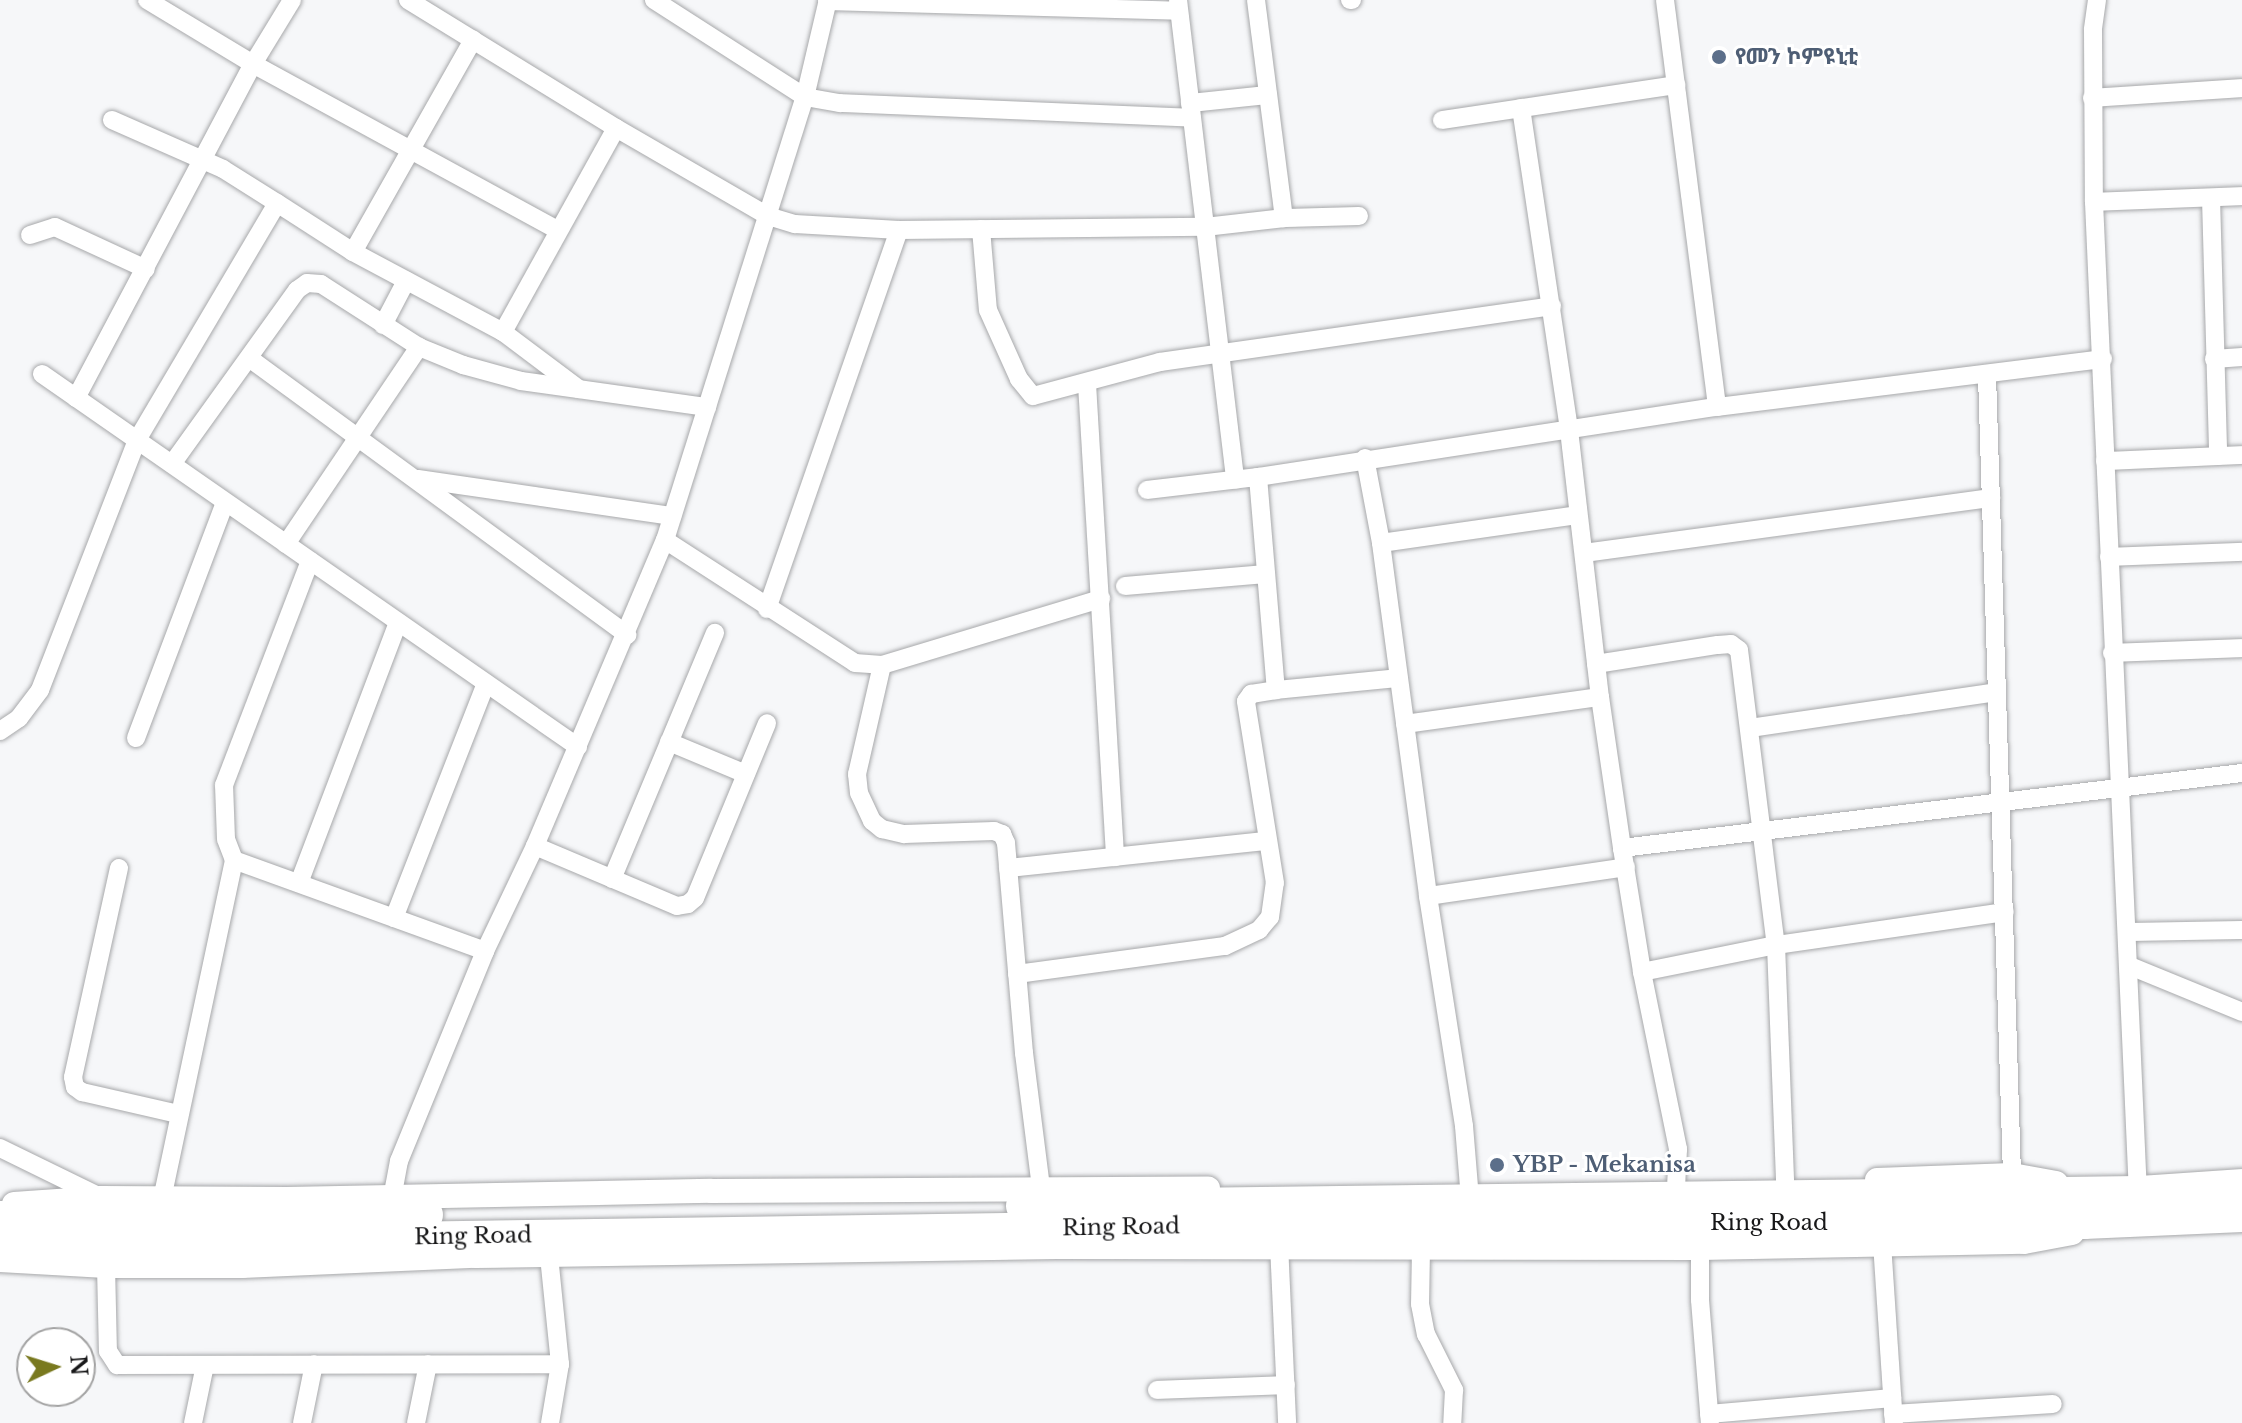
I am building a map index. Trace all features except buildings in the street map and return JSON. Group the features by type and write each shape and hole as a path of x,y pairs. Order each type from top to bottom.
{"highway":[{"name":"Ring Road","path":"0,1244 392,1227 2105,1193 2242,1185"},
{"name":"Ring Road","path":"0,1217 392,1227 2118,1222 2242,1216"}],"street":[{"path":"147,0 253,64 558,230"},
{"path":"76,398 253,64 292,0"},
{"path":"408,0 616,128 768,216 818,227 899,230 1205,227 1284,218 1359,216"},
{"path":"431,14 446,0"},
{"path":"654,0 805,97 840,103 1191,111 1268,95"},
{"path":"1256,0 1284,218"},
{"path":"1665,0 1717,407"},
{"path":"2097,0 2093,30 2094,202 2103,359 2112,653 2129,932 2138,1192"},
{"path":"392,1227 399,1161 485,951 535,846 665,540 805,97 828,1 1179,6 1235,480"},
{"path":"353,252 473,40"},
{"path":"1442,120 1676,85"},
{"path":"2092,98 2242,88"},
{"path":"1521,108 1569,430 1600,697 1622,848 1642,972 1678,1149 1676,1182"},
{"path":"112,120 233,175 353,252 503,332 579,389"},
{"path":"503,332 616,128"},
{"path":"2094,202 2242,196"},
{"path":"2211,198 2218,456"},
{"path":"0,731 19,718 40,690 137,440 277,203"},
{"path":"30,235 55,227 146,269"},
{"path":"981,229 988,310 1027,393 1042,396 1160,362 1552,306"},
{"path":"767,609 899,230"},
{"path":"383,325 406,281"},
{"path":"172,464 297,290 307,283 321,284 419,347 463,365 521,381 707,407"},
{"path":"286,544 419,347"},
{"path":"2214,359 2242,357"},
{"path":"249,358 627,635"},
{"path":"1147,490 1258,477 1365,458 1717,407 2103,359"},
{"path":"42,374 578,747"},
{"path":"1987,375 1996,692 2003,803 2012,1175"},
{"path":"1087,384 1115,857"},
{"path":"2105,461 2242,455"},
{"path":"1365,458 1381,543 1428,896 1464,1126 1469,1187"},
{"path":"1258,477 1276,690"},
{"path":"413,478 672,516"},
{"path":"1584,553 1991,498"},
{"path":"136,738 225,502"},
{"path":"1381,543 1577,515"},
{"path":"665,540 848,659 882,665 1101,599"},
{"path":"2109,557 2242,552"},
{"path":"162,1199 234,860 226,839 224,785 310,561"},
{"path":"1125,586 1265,574"},
{"path":"299,883 398,622"},
{"path":"612,879 715,633"},
{"path":"1596,664 1731,644 1739,650 1776,945 1785,1181"},
{"path":"2112,653 2242,648"},
{"path":"882,665 857,774 864,810 882,829 904,834 994,831 1002,834 1041,1188"},
{"path":"1017,974 1225,946 1244,939 1270,917 1275,901 1245,712 1251,694 1398,678"},
{"path":"394,918 486,683"},
{"path":"1750,728 1996,692"},
{"path":"1405,724 1600,697"},
{"path":"535,846 677,906 688,904 695,898 767,723"},
{"path":"669,742 746,774"},
{"path":"1622,848 2242,773"},
{"path":"1008,868 1266,841"},
{"path":"234,860 485,951"},
{"path":"1428,896 1626,867"},
{"path":"119,868 73,1077 75,1087 82,1092 178,1114"},
{"path":"1642,972 1776,945 2005,912"},
{"path":"2129,932 2242,930"},
{"path":"2130,966 2242,1012"},
{"path":"0,1148 101,1198"},
{"path":"0,1260 106,1266 242,1266 392,1227 1041,1188 1469,1187 2012,1175 2105,1193"},
{"path":"0,1206 101,1198 162,1199 392,1227 549,1256 1279,1244 1421,1249 2024,1242 2118,1222"},
{"path":"1882,1243 1893,1412"},
{"path":"1279,1244 1287,1423"},
{"path":"1700,1248 1700,1300 1710,1418 2053,1404"},
{"path":"1421,1249 1420,1304 1433,1353 1454,1390 1452,1423"},
{"path":"549,1256 560,1364 550,1423"},
{"path":"106,1266 111,1359 117,1365 560,1364"},
{"path":"302,1423 314,1364"},
{"path":"416,1423 428,1364"},
{"path":"193,1423 205,1365"},
{"path":"1157,1390 1286,1385"}],"place":[{"name":"የመን ኮምዩኒቲ","path":"1719,57"},
{"name":"YBP - Mekanisa","path":"1497,1165"}]}
